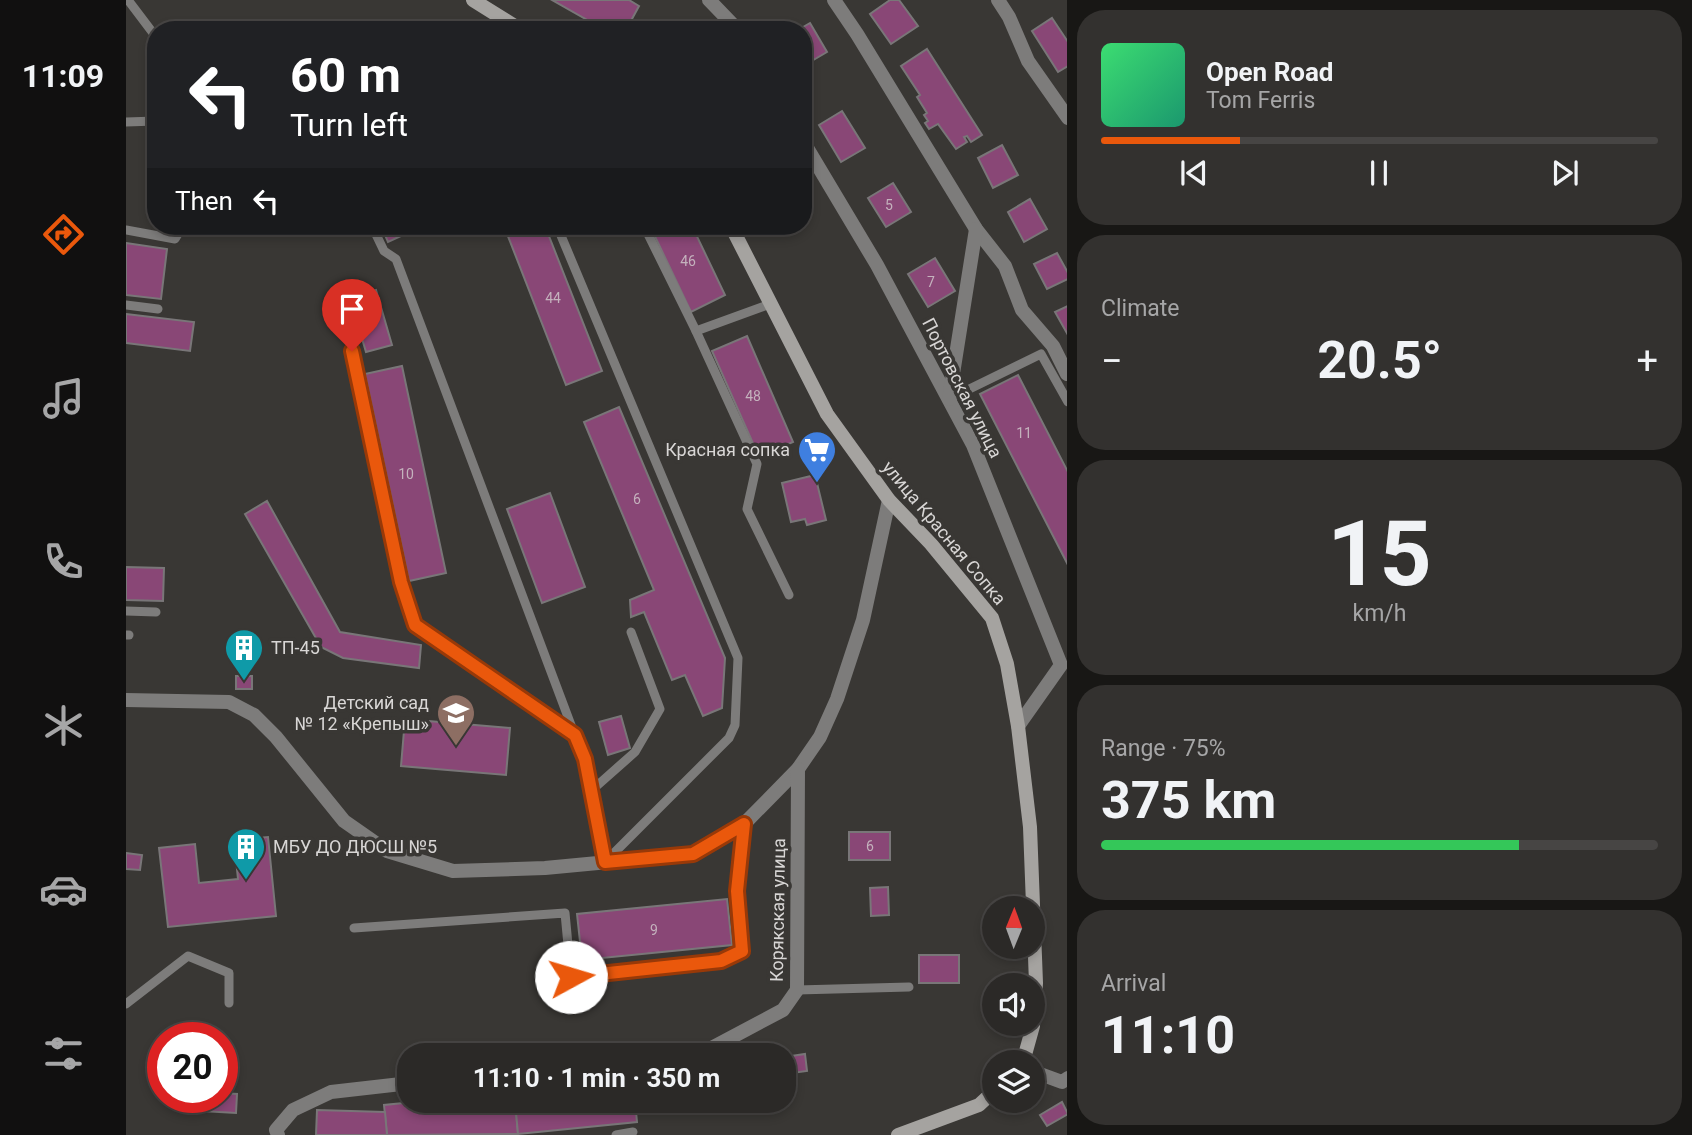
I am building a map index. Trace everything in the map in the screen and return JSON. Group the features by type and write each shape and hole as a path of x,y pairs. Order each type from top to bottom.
{"main road":[{"path":"473,0 507,21"},
{"name":"улица Красная Сопка","path":"736,235 827,414 889,500 931,544 992,618 1007,664 1018,726 1030,827 1036,983 1033,1026 1026,1050"},
{"path":"898,1135 982,1102"}],"street":[{"path":"709,0 729,21"},
{"path":"834,0 976,229 1005,266 1022,310 1053,345 1067,374"},
{"path":"998,0 1009,17 1028,61 1067,118"},
{"name":"Портовская улица","path":"812,156 877,265 974,445 1064,660"},
{"path":"948,399 976,229"},
{"path":"126,700 229,702 254,715 344,821 387,851 453,871 545,868 693,854 744,824 798,769 820,737 837,699 863,620 889,500"},
{"path":"1018,726 1064,660"},
{"name":"Корякская улица","path":"722,1043 783,1010 797,990 798,769"},
{"path":"1045,1076 1066,1083"},
{"path":"273,1133 293,1110 331,1092 397,1084"}],"lane":[{"path":"128,0 147,25"},
{"path":"126,122 147,121"},
{"path":"126,230 147,234"},
{"path":"153,235 175,239 177,235"},
{"path":"376,235 384,251 396,258 585,759 605,862"},
{"path":"561,235 738,658 734,726 729,738 605,862"},
{"path":"649,235 757,464 747,509 789,595"},
{"path":"341,300 401,582 415,625 575,735"},
{"path":"696,331 770,304"},
{"path":"126,305 158,309"},
{"path":"948,399 1041,354 1067,402"},
{"path":"126,611 156,612"},
{"path":"591,791 635,752 660,709 631,632"},
{"path":"354,928 565,913 571,977 721,961 742,951 737,891 744,824"},
{"path":"126,1004 188,956 229,973 229,1003"},
{"path":"797,990 909,987"},
{"path":"616,1135 633,1132"}],"building":[{"path":"552,0 629,0 639,6 631,21 589,21"},
{"path":"890,0 899,0 918,26 891,44 870,14"},
{"path":"1052,18 1067,40 1067,67 1058,72 1032,31"},
{"path":"812,26 827,52 812,61"},
{"path":"927,49 982,135 971,142 967,136 964,137 967,142 956,149 938,124 929,129 925,123 928,121 924,115 927,113 917,97 920,95 901,66"},
{"path":"842,111 865,148 841,162 819,125"},
{"path":"1002,145 1018,175 993,188 978,158"},
{"path":"893,183 911,212 886,227 868,198"},
{"path":"1030,199 1047,229 1024,242 1008,212"},
{"path":"385,235 403,235 388,242"},
{"path":"508,235 549,235 602,371 566,385"},
{"path":"654,235 696,235 725,295 691,312"},
{"path":"126,243 167,249 161,299 126,295"},
{"path":"1057,253 1067,271 1067,279 1047,289 1034,264"},
{"path":"935,258 955,291 928,307 908,274"},
{"path":"376,290 392,345 366,352 350,298"},
{"path":"1067,306 1067,333 1055,312"},
{"path":"126,314 194,322 190,351 126,343"},
{"path":"747,336 793,442 759,457 712,351"},
{"path":"402,366 446,573 409,581 365,374"},
{"path":"1018,375 1067,470 1067,563 980,394"},
{"path":"619,407 725,658 722,708 703,716 685,675 672,680 644,612 631,617 630,600 654,590 584,422"},
{"path":"815,475 826,520 807,525 805,519 791,522 782,483"},
{"path":"550,493 585,587 542,603 507,509"},
{"path":"267,501 340,632 421,645 419,668 343,658 321,647 245,514"},
{"path":"126,567 164,568 163,601 126,600"},
{"name":"ТП-45","path":"236,676 252,676 252,689 236,689"},
{"path":"621,716 630,748 608,755 599,722"},
{"name":"Детский сад № 12 «Крепыш»","path":"405,719 510,728 506,775 401,766"},
{"path":"849,832 890,832 890,860 849,860"},
{"name":"МБУ ДО ДЮСШ №5","path":"268,837 276,916 168,927 159,848 195,844 199,883 238,879 234,840"},
{"path":"126,853 142,855 140,870 126,869"},
{"path":"888,887 889,915 871,916 870,888"},
{"path":"727,899 732,945 582,960 577,914"},
{"path":"919,955 959,955 959,983 919,983"},
{"path":"805,1054 807,1071 796,1072 796,1055"},
{"path":"1062,1102 1067,1115 1047,1126 1040,1115"},
{"path":"397,1104 397,1113 516,1113 518,1134 387,1135 384,1105"},
{"path":"317,1110 385,1112 387,1135 316,1135"},
{"path":"516,1113 636,1113 637,1122 518,1134"}],"place":[{"name":"Красная сопка","path":"817,484"},
{"name":"ТП-45","path":"244,682"},
{"name":"Детский сад № 12 «Крепыш»","path":"456,747"},
{"name":"МБУ ДО ДЮСШ №5","path":"246,881"}],"route":[{"path":"352,351 401,582 415,625 575,735 585,759 605,862 693,854 744,824 737,891 742,951 721,961 571,977"}]}
